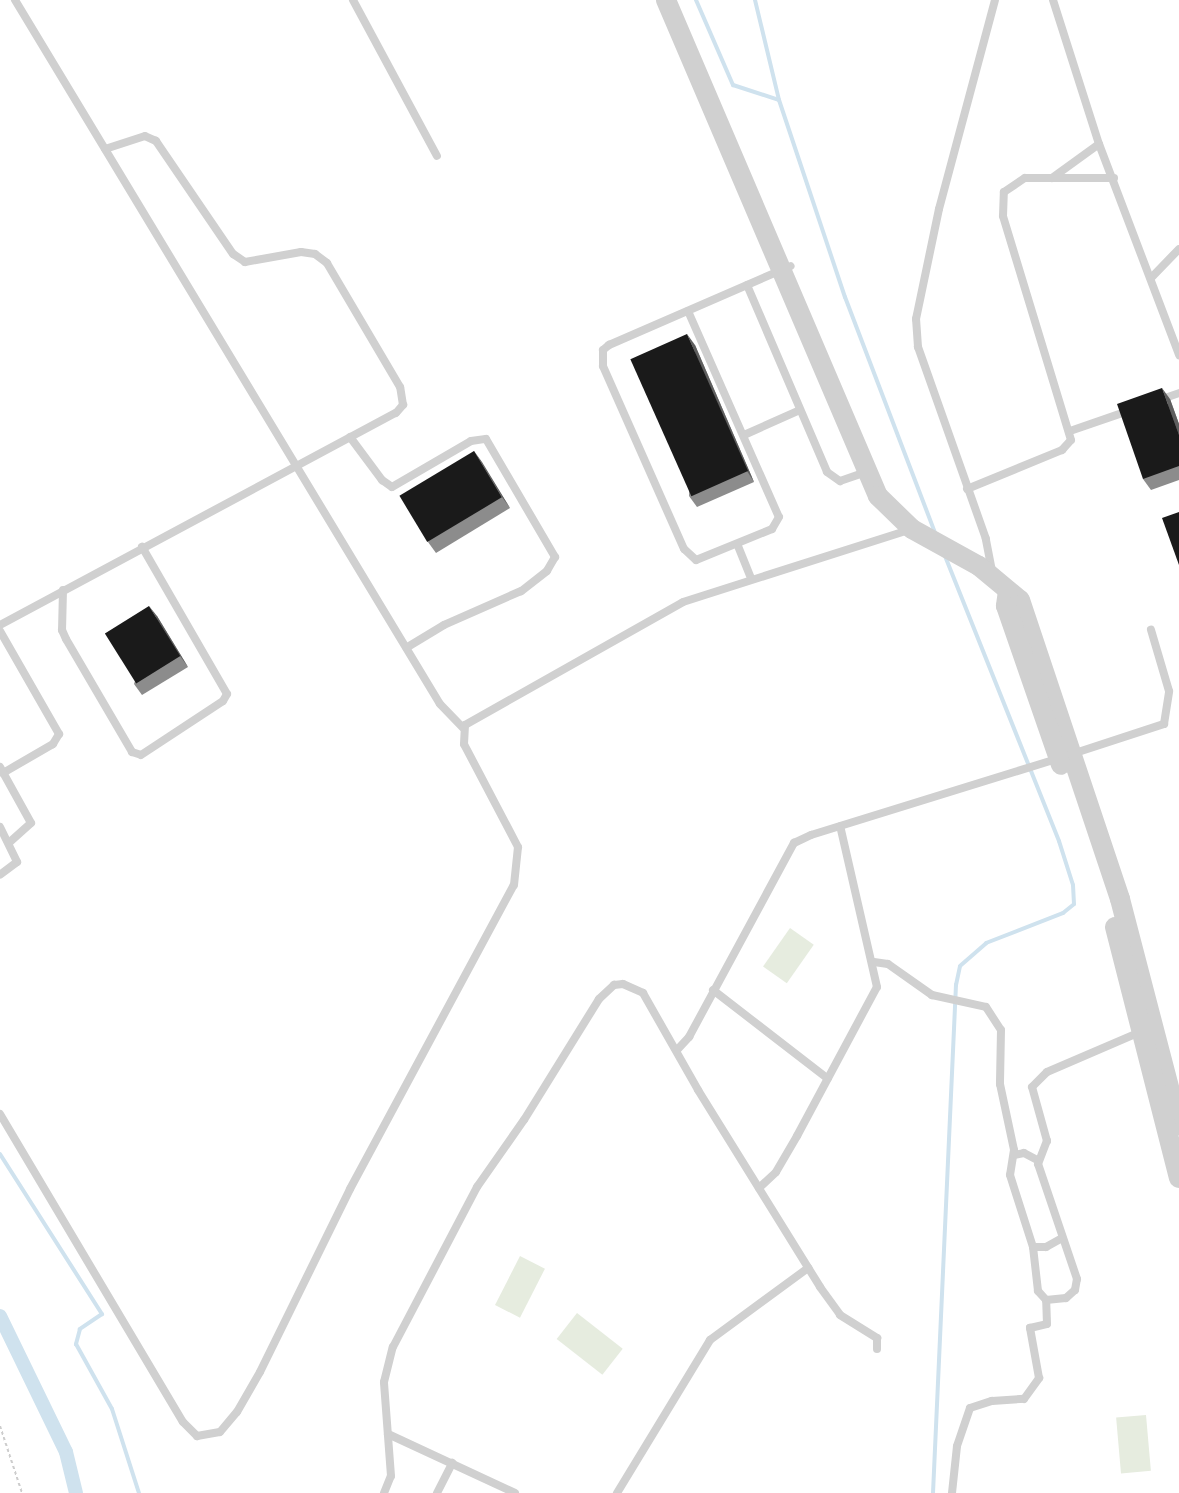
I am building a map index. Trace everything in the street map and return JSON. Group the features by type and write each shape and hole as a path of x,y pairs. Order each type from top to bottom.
{"street":[{"path":"666,0 889,492 887,503"},
{"path":"679,0 878,496 917,532 956,552 993,576 1008,591 1006,606 1110,911 1179,1125"},
{"path":"1148,1029 1179,1178"}],"lane":[{"path":"0,1114 172,1408 197,1436 220,1432 237,1412 260,1372 350,1189 514,885 518,847 473,763 463,728 446,714 15,0"},
{"path":"353,0 437,156"},
{"path":"993,576 986,539 918,347 916,319 939,209 995,0"},
{"path":"1053,0 1099,144 1114,178 1179,354"},
{"path":"0,625 396,413 404,398 327,263 315,254 301,252 244,262 233,254 156,141 145,136 105,149"},
{"path":"1052,178 1099,144"},
{"path":"967,489 1062,450 1071,440 1001,202 1012,183 1024,178 1114,178"},
{"path":"1151,278 1179,249"},
{"path":"688,310 779,517 772,529 705,559 689,557 601,357 609,345 688,310 786,268"},
{"path":"747,285 833,478 840,481 867,472"},
{"path":"1146,405 1179,393"},
{"path":"1070,431 1135,408"},
{"path":"744,435 801,410"},
{"path":"350,437 382,480 392,487 471,441 486,439 555,556 547,571 521,591 444,625 406,648"},
{"path":"463,728 683,602 751,579 917,532"},
{"path":"738,546 751,579"},
{"path":"63,590 62,630 66,639 132,752 141,755 223,701 226,694 142,547"},
{"path":"677,1050 689,1037 788,850 802,838 1164,724 1169,691 1151,630"},
{"path":"0,631 59,734 53,744 2,770 31,823 9,843"},
{"path":"759,1188 776,1172 874,993 874,962 840,826"},
{"path":"0,827 17,862 0,875"},
{"path":"874,962 888,964 921,990 990,1010 1001,1030 1000,1084 1014,1155 1010,1174 1033,1247 1036,1284 1046,1300 1047,1324 1030,1328 1039,1378 1024,1399 992,1401 970,1408 957,1446 952,1493"},
{"path":"384,1493 391,1476 384,1382 402,1327 477,1187 524,1120 599,999 614,985 635,987 643,993 698,1090 808,1268 840,1315 877,1338 877,1349"},
{"path":"713,990 828,1079"},
{"path":"1037,1160 1047,1141 1033,1094 1035,1081 1092,1051 1148,1029"},
{"path":"1014,1155 1024,1153 1037,1160 1076,1284 1066,1298 1046,1300"},
{"path":"1033,1247 1046,1247 1062,1238"},
{"path":"617,1493 710,1340 808,1268"},
{"path":"388,1434 515,1493"},
{"path":"437,1493 452,1463"}],"path":[{"path":"0,1426 22,1493"}],"shaded area":[{"path":"790,928 814,945 787,983 763,967"},
{"path":"520,1256 545,1269 520,1318 495,1305"},
{"path":"577,1313 623,1349 602,1375 557,1339"},
{"path":"1146,1415 1151,1471 1121,1473 1116,1418"}],"building":[{"path":"687,334 748,471 691,496 630,359"},
{"path":"1162,388 1179,435 1179,466 1143,479 1117,404"},
{"path":"474,451 502,497 427,542 399,496"},
{"path":"1179,512 1179,565 1162,518"},
{"path":"149,606 180,656 136,684 105,634"}],"waterway":[{"path":"696,0 733,85 779,100"},
{"path":"755,0 779,100 845,297 935,533"},
{"path":"933,1493 956,985 960,966 986,943 1063,913 1074,904 1073,885 1059,841 945,556"},
{"path":"0,1154 102,1314 80,1329 76,1344 112,1409 139,1493"},
{"path":"0,1316 66,1452 76,1493"}]}
